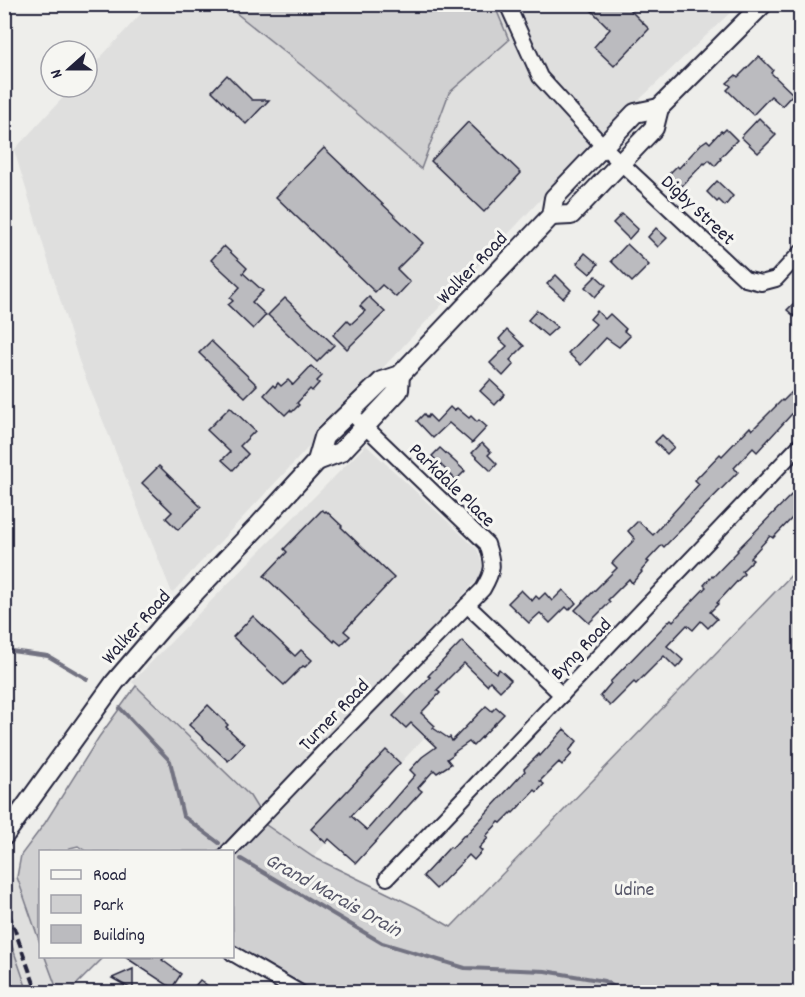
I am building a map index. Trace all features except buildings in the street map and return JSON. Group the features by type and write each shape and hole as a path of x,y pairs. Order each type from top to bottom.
{"main road":[{"name":"Walker Road","path":"551,216 571,215 654,128 659,108 763,4"},
{"name":"Walker Road","path":"4,836 11,822 115,682 317,461 324,437 382,381 400,375 551,216 554,198 634,113 659,108"},
{"name":"Walker Road","path":"317,461 341,452 399,390 400,375"}],"street":[{"name":"Digby Street","path":"507,4 540,77 603,146 745,279 761,283 776,279 801,253"},
{"name":"Parkdale Place","path":"350,412 487,544 492,560 491,575 483,589 467,606"},
{"name":"Byng Road","path":"387,878 801,445"},
{"path":"467,606 562,695"},
{"name":"Turner Road","path":"230,850 332,742 467,606"},
{"path":"234,954 299,993"}],"shaded area":[{"path":"149,5 226,5 306,69 421,169 449,93 509,40 496,9 492,5 738,5 584,153 172,593 79,361 14,150 62,99 99,99 99,59"},
{"path":"366,445 477,549 483,565 479,578 386,677 436,725 313,857 263,823 250,796 132,682"},
{"path":"17,877 39,940 39,958 45,958 58,992 28,992 5,926 4,880"}],"green space":[{"path":"226,5 492,5 496,9 509,40 449,93 421,169 306,69"},
{"name":"Udine","path":"800,566 800,992 317,992 234,946 234,854 263,823 313,857 416,907 451,927"},
{"path":"136,686 250,796 258,809 219,850 84,850 78,846 67,850 39,850 39,940 17,877 21,855 45,823 99,737"},
{"path":"5,926 28,992 5,992"},
{"path":"46,958 103,958 69,992 58,992"}],"waterway":[{"name":"Grand Marais Drain","path":"4,650 48,656 87,679"},
{"name":"Grand Marais Drain","path":"120,708 170,761 183,816 219,843"},
{"name":"Grand Marais Drain","path":"241,859 382,943 465,968 545,971 604,981 623,992"}],"railway":[{"path":"4,900 37,992"}]}
